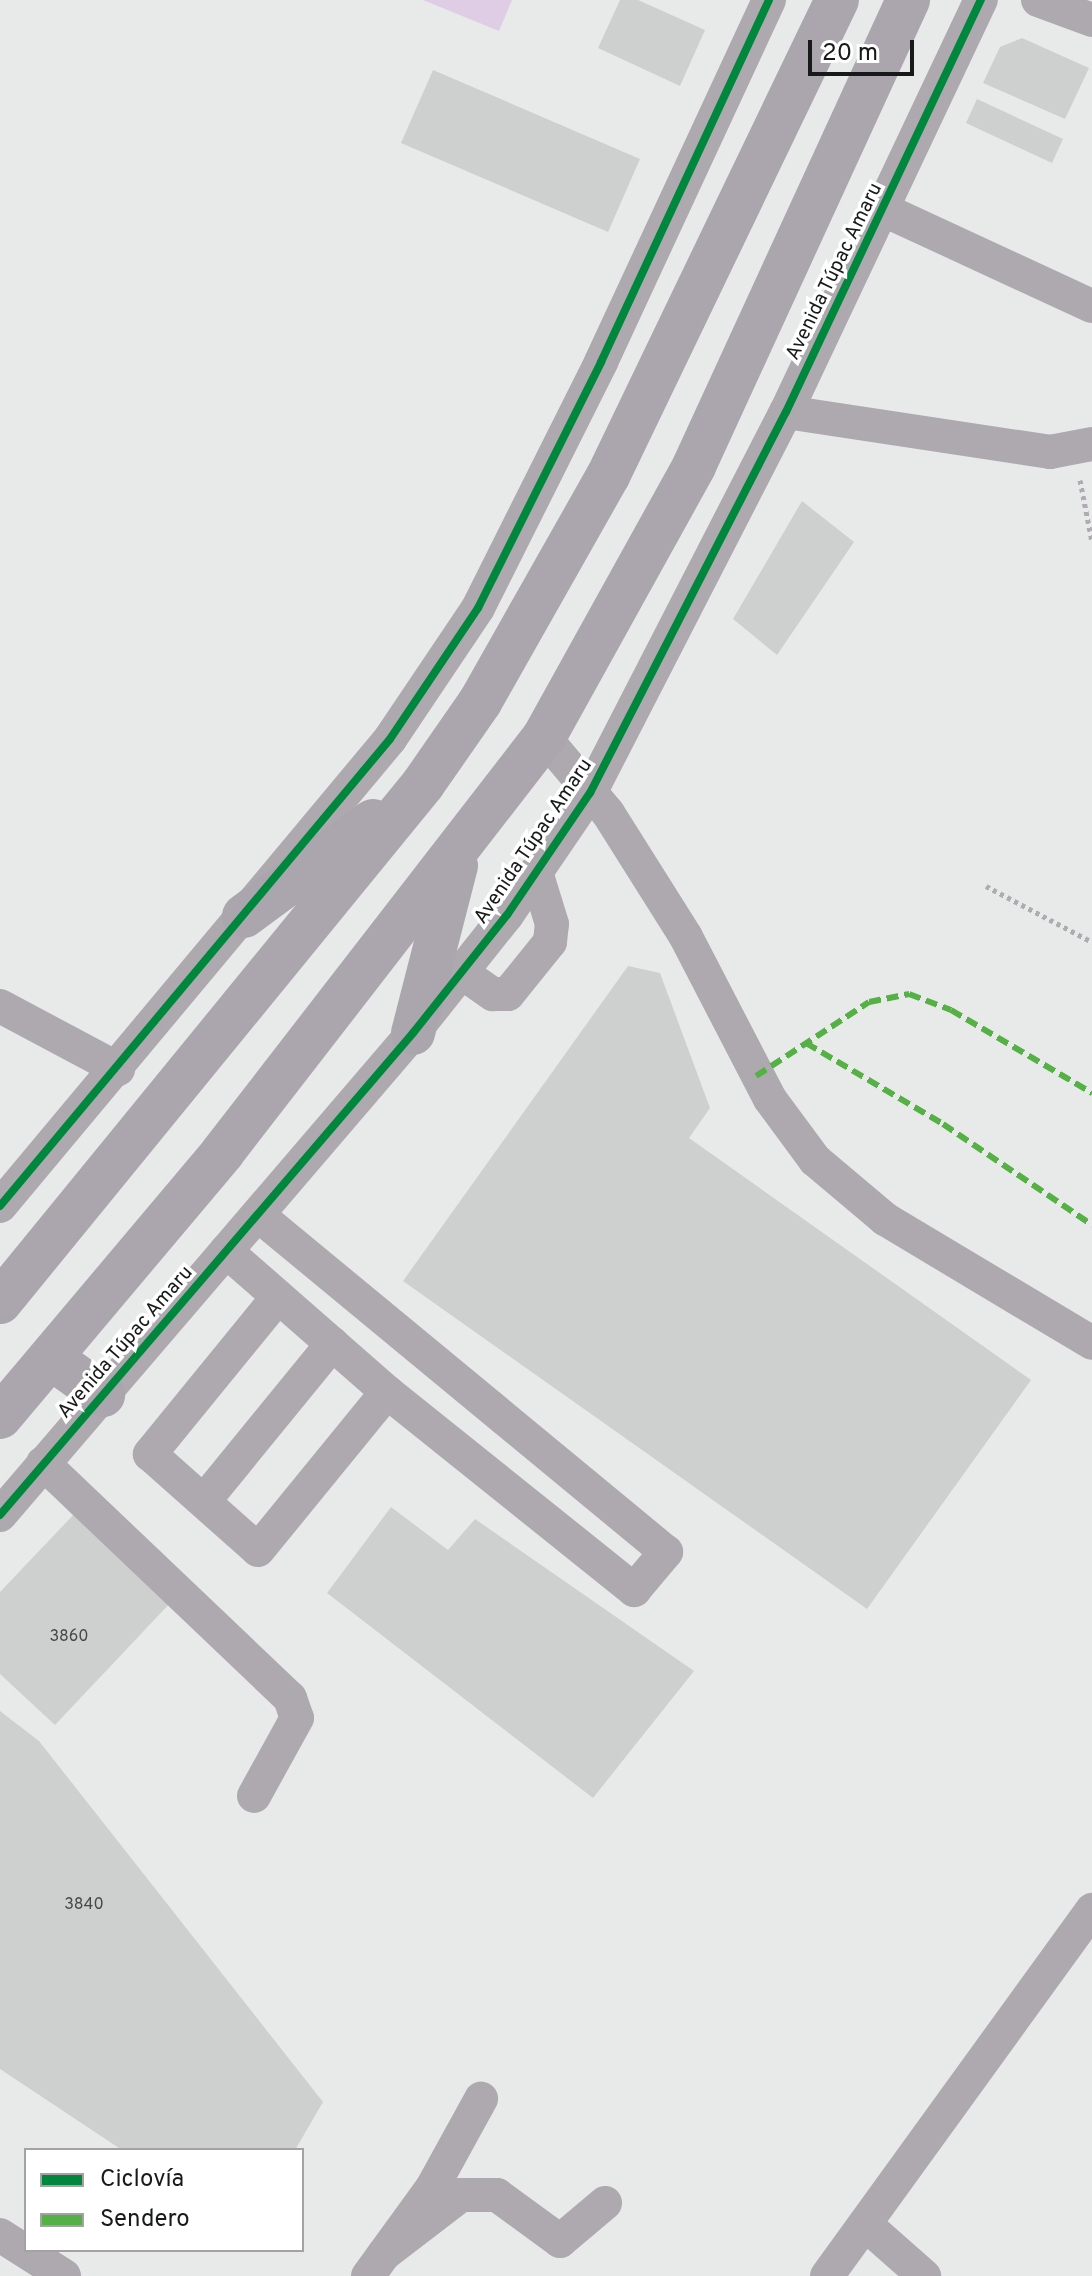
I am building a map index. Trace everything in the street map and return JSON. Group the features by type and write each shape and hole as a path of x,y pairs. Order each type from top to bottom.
{"highway":[{"path":"0,1302 423,784 480,702 608,476 837,0"},
{"path":"0,1417 222,1153 544,737 694,466 908,0"},
{"path":"244,916 423,784"},
{"path":"413,1033 460,846"},
{"path":"51,1358 103,1395"}],"street":[{"path":"0,1206 118,1069 390,739 478,608 601,362 769,0"},
{"name":"Avenida Túpac Amaru","path":"0,1515 413,1033 536,872 590,793 786,412 981,0"},
{"path":"1038,0 1092,20"},
{"path":"884,210 1092,306"},
{"path":"786,412 1050,452 1083,446"},
{"path":"544,737 590,793 686,937 756,1076 815,1160 885,1219 1092,1343"},
{"path":"461,972 493,994 508,994 550,942 552,924 536,872"},
{"path":"0,1006 118,1069"},
{"path":"226,1251 387,1392 634,1590 666,1552 258,1215"},
{"path":"278,1297 150,1454 258,1550 387,1392"},
{"path":"204,1501 332,1344"},
{"path":"43,1463 290,1698 297,1718 254,1796"},
{"path":"827,2276 1092,1910"},
{"path":"376,2265 432,2188 481,2099"},
{"path":"376,2265 461,2195 497,2195 560,2241 605,2203"},
{"path":"865,2224 924,2276"},
{"path":"0,2235 50,2272"}],"path":[{"path":"1083,446 1092,542"},
{"path":"986,886 1092,942"}],"shaded area":[{"path":"423,0 512,0 499,31"}],"building":[{"path":"620,0 638,0 705,30 680,86 598,48"},
{"path":"1022,38 1089,68 1065,119 983,83 1000,47"},
{"path":"433,70 640,159 608,232 401,143"},
{"path":"977,99 1063,139 1052,163 966,123"},
{"path":"802,501 854,542 777,655 733,619"},
{"path":"628,966 660,973 710,1108 689,1138 1031,1380 867,1609 403,1281"},
{"path":"391,1507 448,1550 475,1519 694,1671 593,1798 327,1593"},
{"path":"77,1511 173,1600 55,1725 0,1674 0,1592"},
{"path":"0,1711 39,1741 323,2102 296,2148 119,2148 0,2069"}],"marked path":[{"path":"756,1076 869,1002 909,994 951,1010 1092,1093"},
{"path":"806,1043 943,1124 1092,1225"}],"cycle path":[{"path":"0,1206 390,739 478,608 601,362 769,0"},
{"path":"0,1515 413,1033 507,915 590,793 786,412 981,0"}]}
